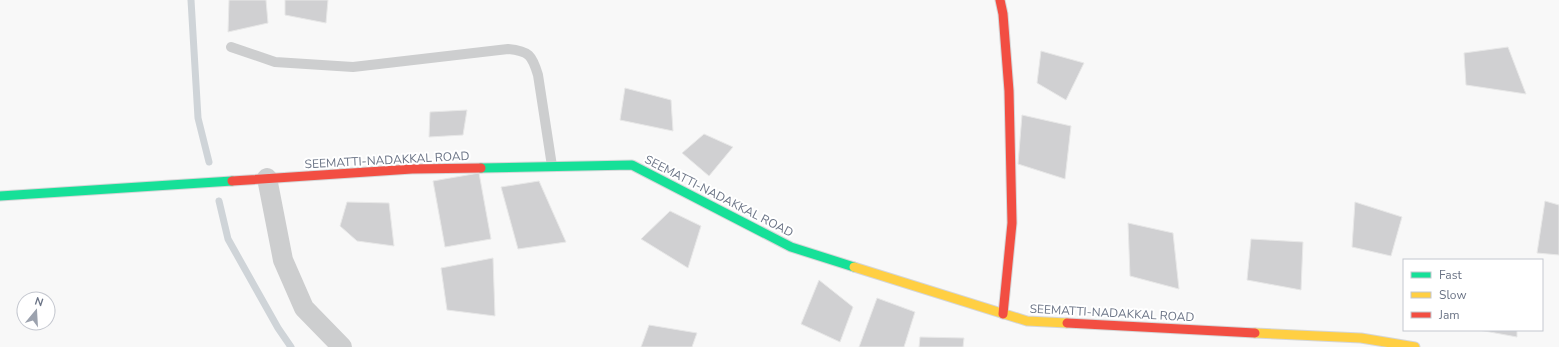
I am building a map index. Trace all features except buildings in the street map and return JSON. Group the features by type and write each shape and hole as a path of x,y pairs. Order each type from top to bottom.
{"street":[{"path":"1000,0 1003,14 1009,91 1012,223 1003,314"},
{"name":"SEEMATTI-NADAKKAL ROAD","path":"0,196 412,169 632,164 791,247 1027,321 1415,347"},
{"path":"267,178 283,260 304,308 342,347"}],"lane":[{"path":"231,47 275,62 353,66 508,50 521,51 529,54 538,75 552,166"}],"waterway":[{"path":"191,0 198,118 209,162"},
{"path":"219,201 228,239 278,328 291,347"}],"traffic: fast":[{"path":"481,168 632,165 791,247 854,267"},
{"path":"0,196 232,181"}],"traffic: slow":[{"path":"854,267 1027,321 1067,323"},
{"path":"1255,333 1361,338 1415,347"}],"traffic: jam":[{"path":"1000,0 1003,14 1009,91 1012,223 1003,314"},
{"path":"232,181 412,169 481,168"},
{"path":"1067,323 1255,333"}]}
